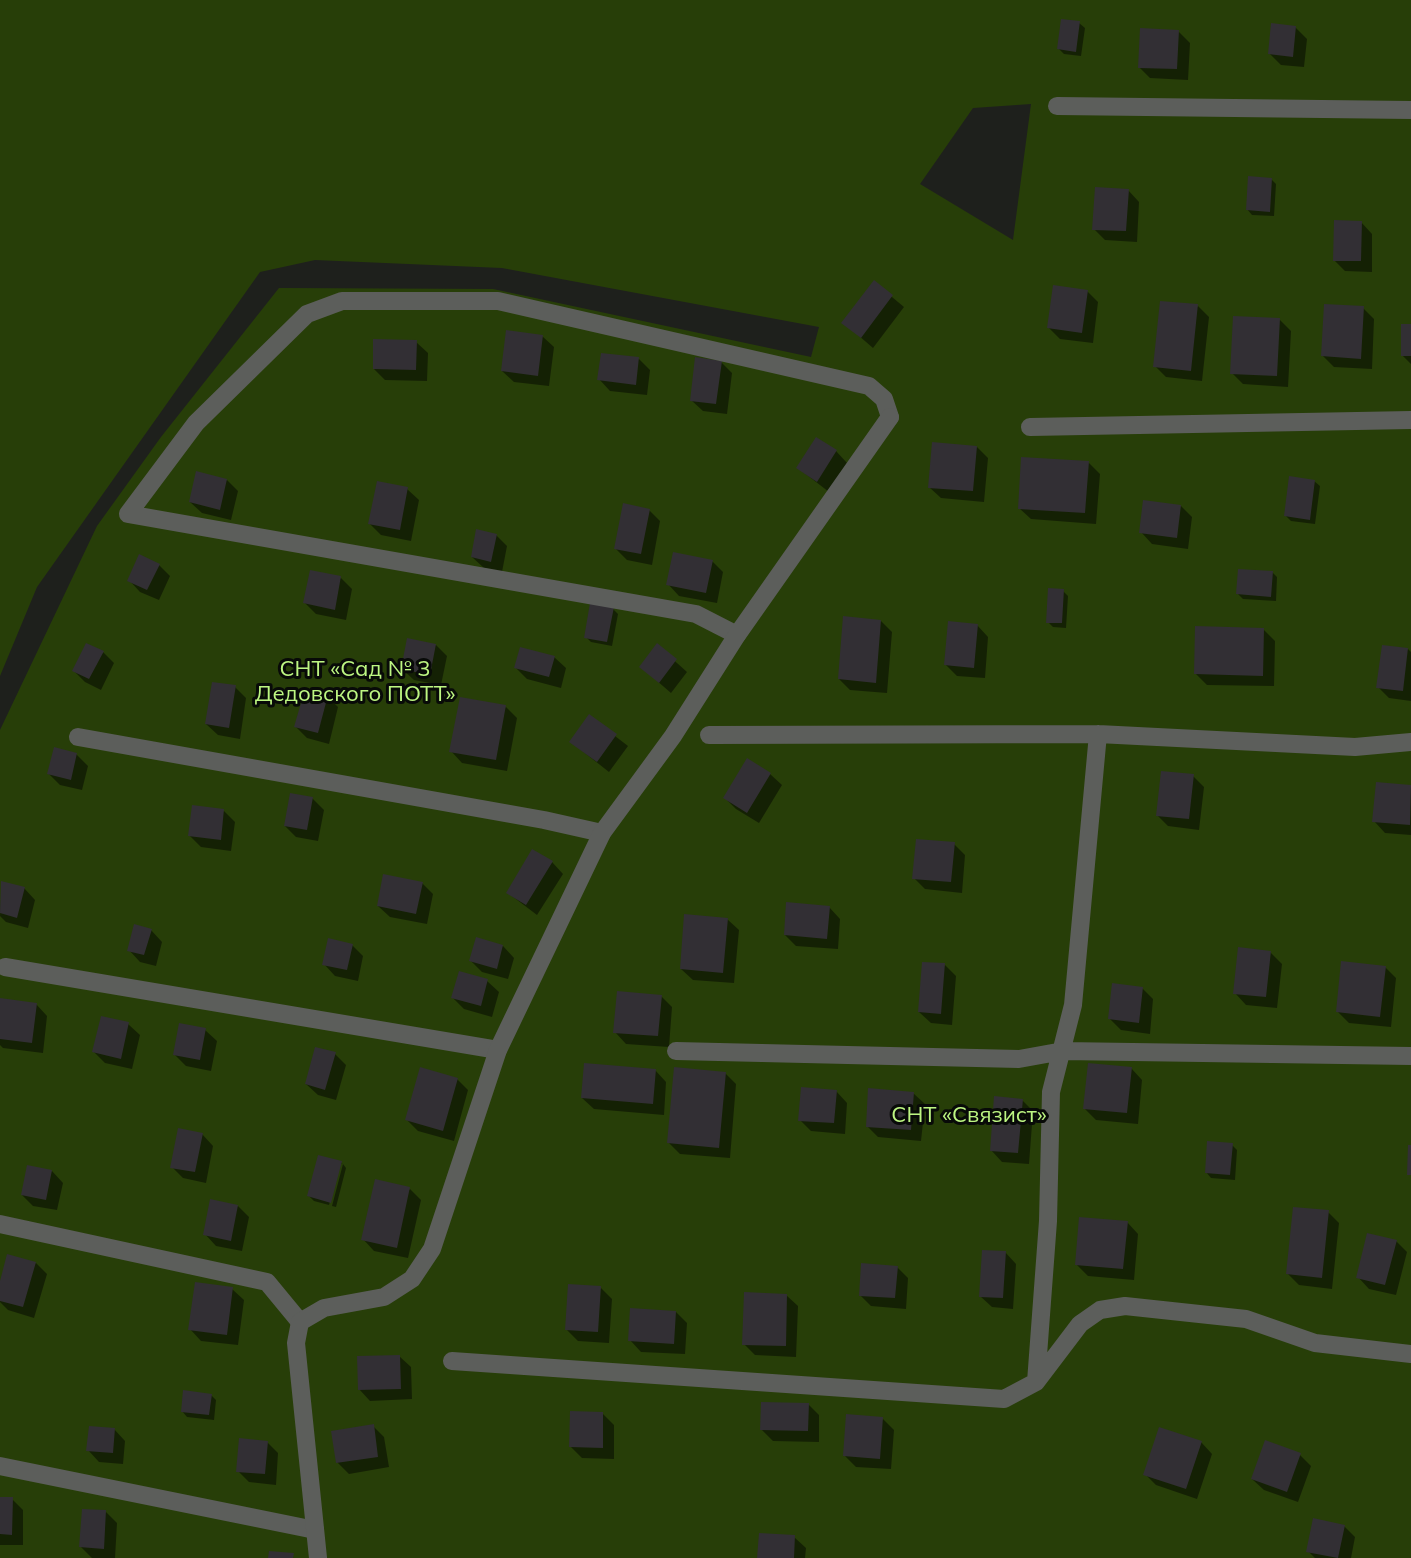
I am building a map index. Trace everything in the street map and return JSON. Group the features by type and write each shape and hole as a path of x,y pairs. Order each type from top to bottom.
{"street":[{"path":"1057,106 1411,110"},
{"path":"318,1558 296,1343 300,1322 324,1308 384,1297 412,1279 432,1249 498,1050 602,833 673,736 737,635 890,417 884,399 868,386 498,301 342,302 307,314 196,423 128,514 696,614 737,635"},
{"path":"1030,427 1411,420"},
{"path":"1036,1382 1048,1221 1051,1092 1073,1005 1098,734"},
{"path":"709,735 1098,734 1355,747 1411,742"},
{"path":"78,738 544,819 602,833"},
{"path":"5,967 498,1050"},
{"path":"676,1051 1019,1059 1063,1051 1411,1056"},
{"path":"0,1224 267,1282 300,1322"},
{"path":"452,1361 1004,1399 1036,1382 1080,1324 1100,1310 1125,1306 1246,1319 1316,1343 1411,1354"},
{"path":"0,1466 315,1530"}],"green space":[{"path":"0,0 1411,0 1411,1558 0,1558 0,730 97,526 161,437 279,288 493,289 811,357 819,327 502,268 315,260 260,272 37,587 0,676","holes":["1031,104 1013,240 920,184 973,108"]}],"building":[{"path":"1061,19 1080,21 1076,52 1057,49"},
{"path":"1271,23 1296,26 1293,57 1268,54"},
{"path":"1140,28 1179,30 1177,69 1138,68"},
{"path":"1248,176 1272,178 1270,212 1246,210"},
{"path":"1095,187 1129,189 1126,231 1092,230"},
{"path":"1334,220 1362,221 1361,261 1333,261"},
{"path":"874,280 893,295 861,338 841,323"},
{"path":"1053,285 1088,290 1082,333 1047,328"},
{"path":"1160,301 1198,304 1191,371 1153,367"},
{"path":"1324,304 1364,306 1361,359 1321,356"},
{"path":"1233,316 1280,318 1277,376 1230,374"},
{"path":"1401,324 1411,324 1411,356 1401,356"},
{"path":"506,330 543,335 538,376 501,371"},
{"path":"373,339 417,340 416,370 373,369"},
{"path":"601,353 639,357 636,385 597,380"},
{"path":"695,357 722,361 716,404 690,401"},
{"path":"816,437 837,450 817,482 796,468"},
{"path":"932,442 977,446 973,491 928,488"},
{"path":"1021,457 1089,461 1085,513 1018,509"},
{"path":"196,471 227,479 220,510 189,502"},
{"path":"1289,476 1315,480 1310,520 1284,516"},
{"path":"377,481 408,487 400,530 368,524"},
{"path":"1143,500 1181,505 1177,538 1139,533"},
{"path":"623,503 650,509 641,554 614,549"},
{"path":"476,529 497,534 491,562 471,557"},
{"path":"673,552 713,560 706,593 666,585"},
{"path":"139,554 160,564 147,590 127,581"},
{"path":"1238,569 1273,571 1271,597 1236,594"},
{"path":"310,570 341,576 335,610 303,603"},
{"path":"1048,588 1064,589 1062,623 1046,623"},
{"path":"590,603 614,607 607,642 584,638"},
{"path":"843,616 881,620 876,683 838,679"},
{"path":"948,621 978,624 974,668 944,665"},
{"path":"1195,626 1264,628 1263,676 1194,674"},
{"path":"407,638 436,644 430,675 401,669"},
{"path":"86,643 104,651 89,679 72,671"},
{"path":"657,643 677,659 659,683 639,667"},
{"path":"1382,645 1408,648 1403,691 1376,688"},
{"path":"520,647 555,656 549,677 514,668"},
{"path":"212,682 236,685 229,728 205,724"},
{"path":"305,689 328,695 318,733 294,727"},
{"path":"460,697 506,705 496,760 449,752"},
{"path":"589,714 617,734 597,762 569,742"},
{"path":"54,747 77,753 71,780 47,774"},
{"path":"747,758 771,773 747,813 723,798"},
{"path":"1161,771 1194,774 1189,819 1156,816"},
{"path":"1376,782 1411,785 1410,825 1372,822"},
{"path":"290,793 313,797 307,830 284,826"},
{"path":"192,805 224,809 221,840 188,836"},
{"path":"916,839 955,842 951,882 912,879"},
{"path":"532,849 553,861 526,905 506,893"},
{"path":"383,874 423,882 416,914 377,906"},
{"path":"1,881 25,887 17,918 0,913"},
{"path":"786,902 830,906 827,939 784,935"},
{"path":"684,914 728,918 723,973 680,969"},
{"path":"134,924 152,929 144,955 127,951"},
{"path":"476,937 503,945 497,969 469,961"},
{"path":"328,938 353,944 347,970 322,965"},
{"path":"1238,947 1271,951 1266,997 1233,994"},
{"path":"1341,961 1386,966 1380,1017 1336,1012"},
{"path":"922,962 945,963 941,1014 918,1012"},
{"path":"459,971 488,979 481,1006 451,998"},
{"path":"1112,983 1143,987 1139,1023 1108,1019"},
{"path":"617,991 662,995 658,1036 613,1033"},
{"path":"0,998 37,1003 32,1043 0,1039"},
{"path":"101,1016 129,1022 121,1059 92,1052"},
{"path":"179,1023 206,1028 200,1060 173,1055"},
{"path":"315,1047 336,1052 325,1090 305,1084"},
{"path":"584,1063 656,1069 653,1104 581,1098"},
{"path":"1088,1063 1132,1067 1127,1113 1083,1109"},
{"path":"420,1067 458,1078 443,1131 405,1120"},
{"path":"674,1067 726,1072 719,1148 667,1143"},
{"path":"801,1087 837,1090 834,1123 798,1121"},
{"path":"868,1088 914,1092 911,1130 866,1127"},
{"path":"994,1096 1023,1099 1018,1153 990,1151"},
{"path":"178,1128 203,1133 195,1172 170,1168"},
{"path":"1207,1141 1233,1143 1230,1175 1205,1173"},
{"path":"1408,1145 1411,1145 1411,1175 1407,1175"},
{"path":"318,1155 342,1161 331,1203 307,1196"},
{"path":"27,1165 52,1170 46,1200 21,1195"},
{"path":"375,1179 410,1187 397,1248 361,1240"},
{"path":"210,1199 238,1205 231,1241 203,1235"},
{"path":"1293,1207 1329,1210 1322,1278 1286,1274"},
{"path":"1079,1217 1128,1221 1123,1269 1075,1265"},
{"path":"1367,1233 1397,1240 1385,1285 1356,1278"},
{"path":"982,1250 1006,1251 1003,1298 979,1297"},
{"path":"7,1254 36,1262 23,1307 0,1301 0,1281"},
{"path":"861,1263 898,1266 895,1298 859,1296"},
{"path":"195,1282 233,1287 227,1335 188,1330"},
{"path":"568,1284 601,1286 598,1332 565,1330"},
{"path":"744,1292 787,1294 786,1346 742,1345"},
{"path":"630,1308 676,1311 674,1344 628,1341"},
{"path":"400,1355 401,1389 358,1390 357,1356"},
{"path":"183,1390 212,1394 209,1415 181,1412"},
{"path":"761,1402 809,1403 808,1431 760,1430"},
{"path":"570,1411 603,1412 603,1448 569,1447"},
{"path":"846,1414 883,1417 880,1459 843,1456"},
{"path":"374,1424 378,1457 336,1463 331,1431"},
{"path":"89,1426 115,1428 113,1453 86,1451"},
{"path":"1159,1427 1202,1441 1186,1489 1143,1475"},
{"path":"239,1438 268,1441 265,1474 236,1472"},
{"path":"1265,1440 1301,1453 1287,1492 1251,1479"},
{"path":"0,1497 13,1497 12,1535 0,1534"},
{"path":"82,1509 106,1510 104,1549 79,1547"},
{"path":"1313,1518 1345,1525 1338,1558 1306,1552"},
{"path":"759,1533 795,1535 794,1558 757,1558"},
{"path":"269,1551 294,1553 293,1558 268,1558"}],"park label":[{"name":"СНТ «Сад № 3 Дедовского ПОТТ»","path":"355,682"},
{"name":"СНТ «Связист»","path":"969,1115"}]}
